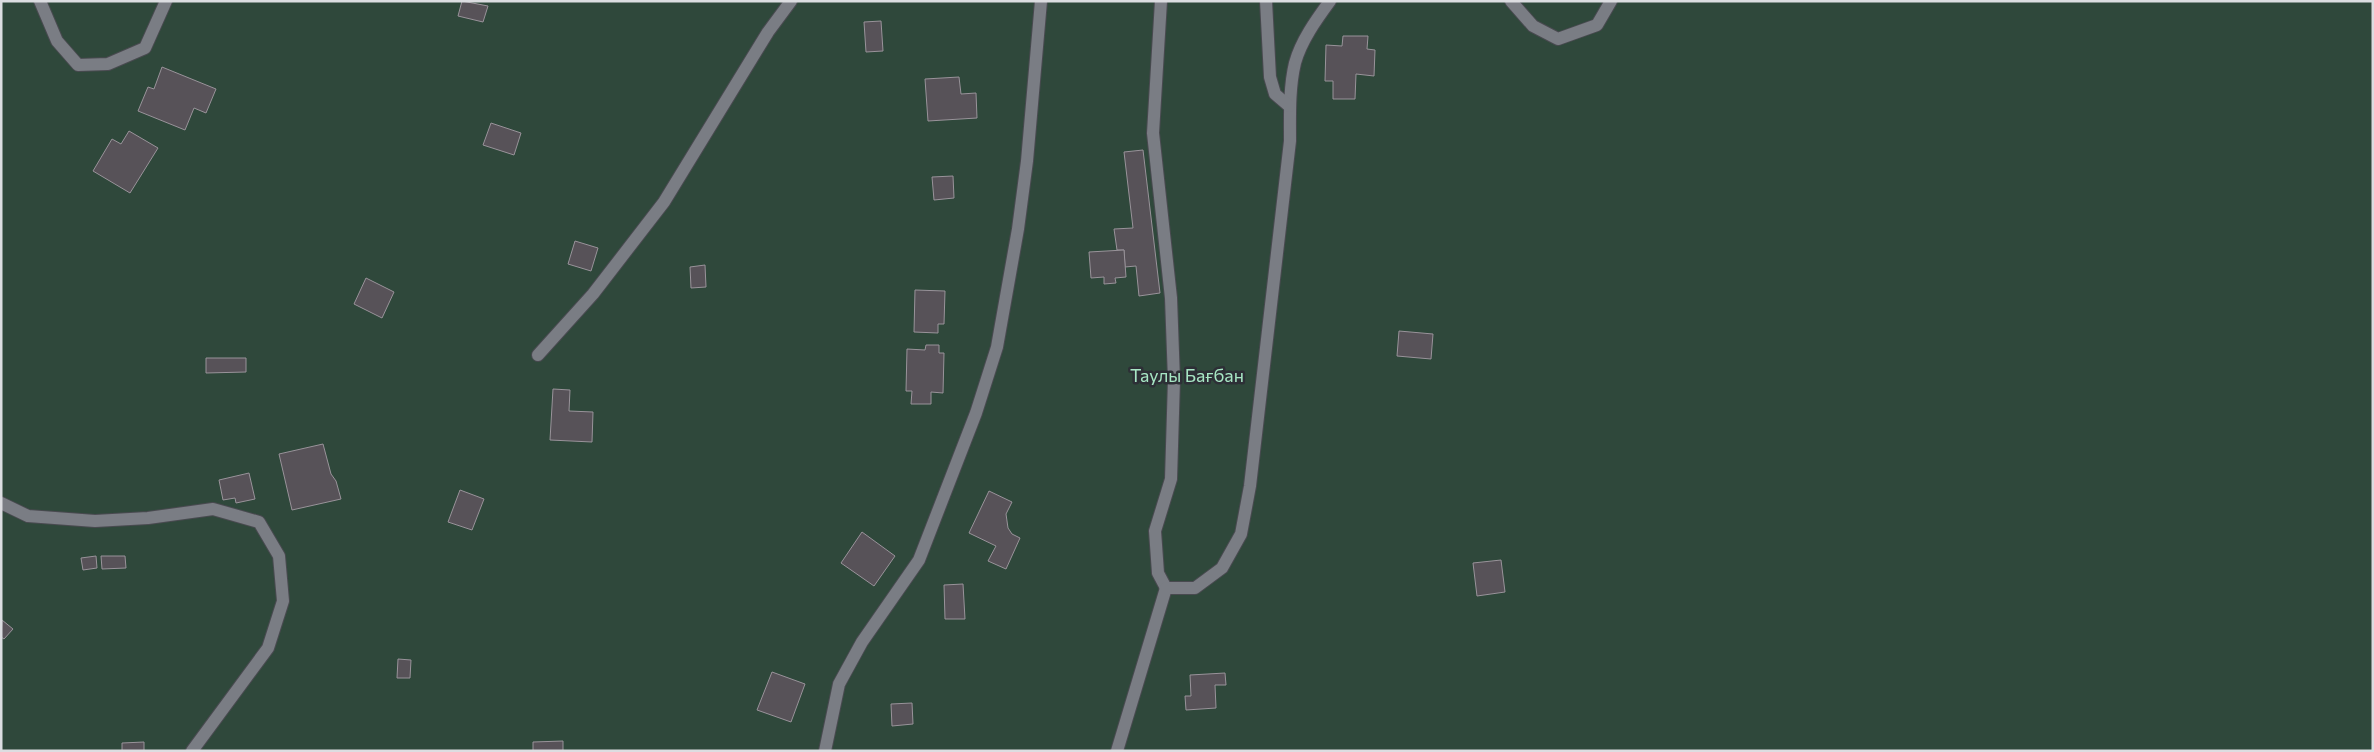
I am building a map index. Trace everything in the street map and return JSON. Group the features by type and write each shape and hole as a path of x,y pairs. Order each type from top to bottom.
{"street":[{"path":"40,1 57,41 78,65 108,64 145,48 166,1"},
{"path":"538,355 593,294 664,202 768,32 791,1"},
{"path":"825,751 839,684 862,642 919,560 976,413 997,347 1018,229 1027,161 1041,1"},
{"path":"1117,751 1166,588 1158,573 1155,531 1171,478 1174,380 1171,298 1153,133 1160,1"},
{"path":"1266,1 1270,77 1275,94 1290,106"},
{"path":"1166,588 1196,588 1222,568 1241,534 1250,486 1290,141 1290,106 1296,62 1313,24 1330,1"},
{"path":"1511,1 1533,26 1558,40 1597,25 1611,1"},
{"path":"1,504 28,516 95,521 148,518 213,509 259,522 279,556 283,601 268,648 192,751"}],"green space":[{"name":"Таулы Бағбан","path":"1,1 2373,1 2373,751 1,751"}],"building":[{"path":"462,1 488,6 483,22 458,16"},
{"path":"881,21 883,51 866,52 864,22"},
{"path":"1343,36 1368,36 1367,49 1375,50 1374,76 1356,74 1355,99 1333,99 1333,81 1325,81 1326,45 1342,46"},
{"path":"162,67 216,89 206,113 194,108 185,130 138,111 148,87 154,89"},
{"path":"959,77 961,94 976,93 977,118 928,121 925,79"},
{"path":"491,123 521,133 514,155 483,145"},
{"path":"129,131 158,148 130,193 93,171 112,139 121,144"},
{"path":"1143,150 1160,293 1139,296 1136,266 1125,267 1124,250 1117,250 1114,229 1133,228 1124,152"},
{"path":"953,176 954,198 934,200 932,177"},
{"path":"575,241 598,248 591,271 568,264"},
{"path":"1124,250 1126,277 1115,278 1116,283 1104,284 1104,277 1091,278 1089,252"},
{"path":"705,265 706,287 691,288 690,267"},
{"path":"366,278 394,292 382,318 354,304"},
{"path":"915,290 945,291 944,324 938,324 938,333 914,332"},
{"path":"1399,331 1433,334 1431,359 1397,356"},
{"path":"926,345 939,345 939,353 944,353 943,393 931,392 931,404 911,404 912,391 906,391 907,349 925,350"},
{"path":"206,358 246,358 246,372 206,373"},
{"path":"553,389 570,390 569,411 593,412 592,442 550,440"},
{"path":"323,444 331,474 336,481 341,499 292,510 279,454"},
{"path":"249,473 255,499 236,503 235,498 223,500 219,480"},
{"path":"460,490 484,499 472,530 448,522"},
{"path":"989,491 1012,502 1006,514 1008,528 1012,534 1020,538 1006,569 988,561 996,546 969,533"},
{"path":"862,532 895,556 874,586 841,563"},
{"path":"96,556 97,568 83,570 81,558"},
{"path":"101,556 125,556 126,568 102,569"},
{"path":"1501,560 1505,592 1477,596 1473,563"},
{"path":"963,584 965,619 945,619 944,585"},
{"path":"2,620 13,629 4,639 1,637"},
{"path":"398,659 411,660 410,678 397,678"},
{"path":"772,672 805,684 791,722 757,710"},
{"path":"1225,673 1226,685 1215,685 1216,708 1186,710 1185,696 1191,696 1190,675"},
{"path":"912,703 913,724 892,726 891,704"},
{"path":"563,741 563,751 533,751 533,742"},
{"path":"144,742 144,751 122,751 122,743"}]}
